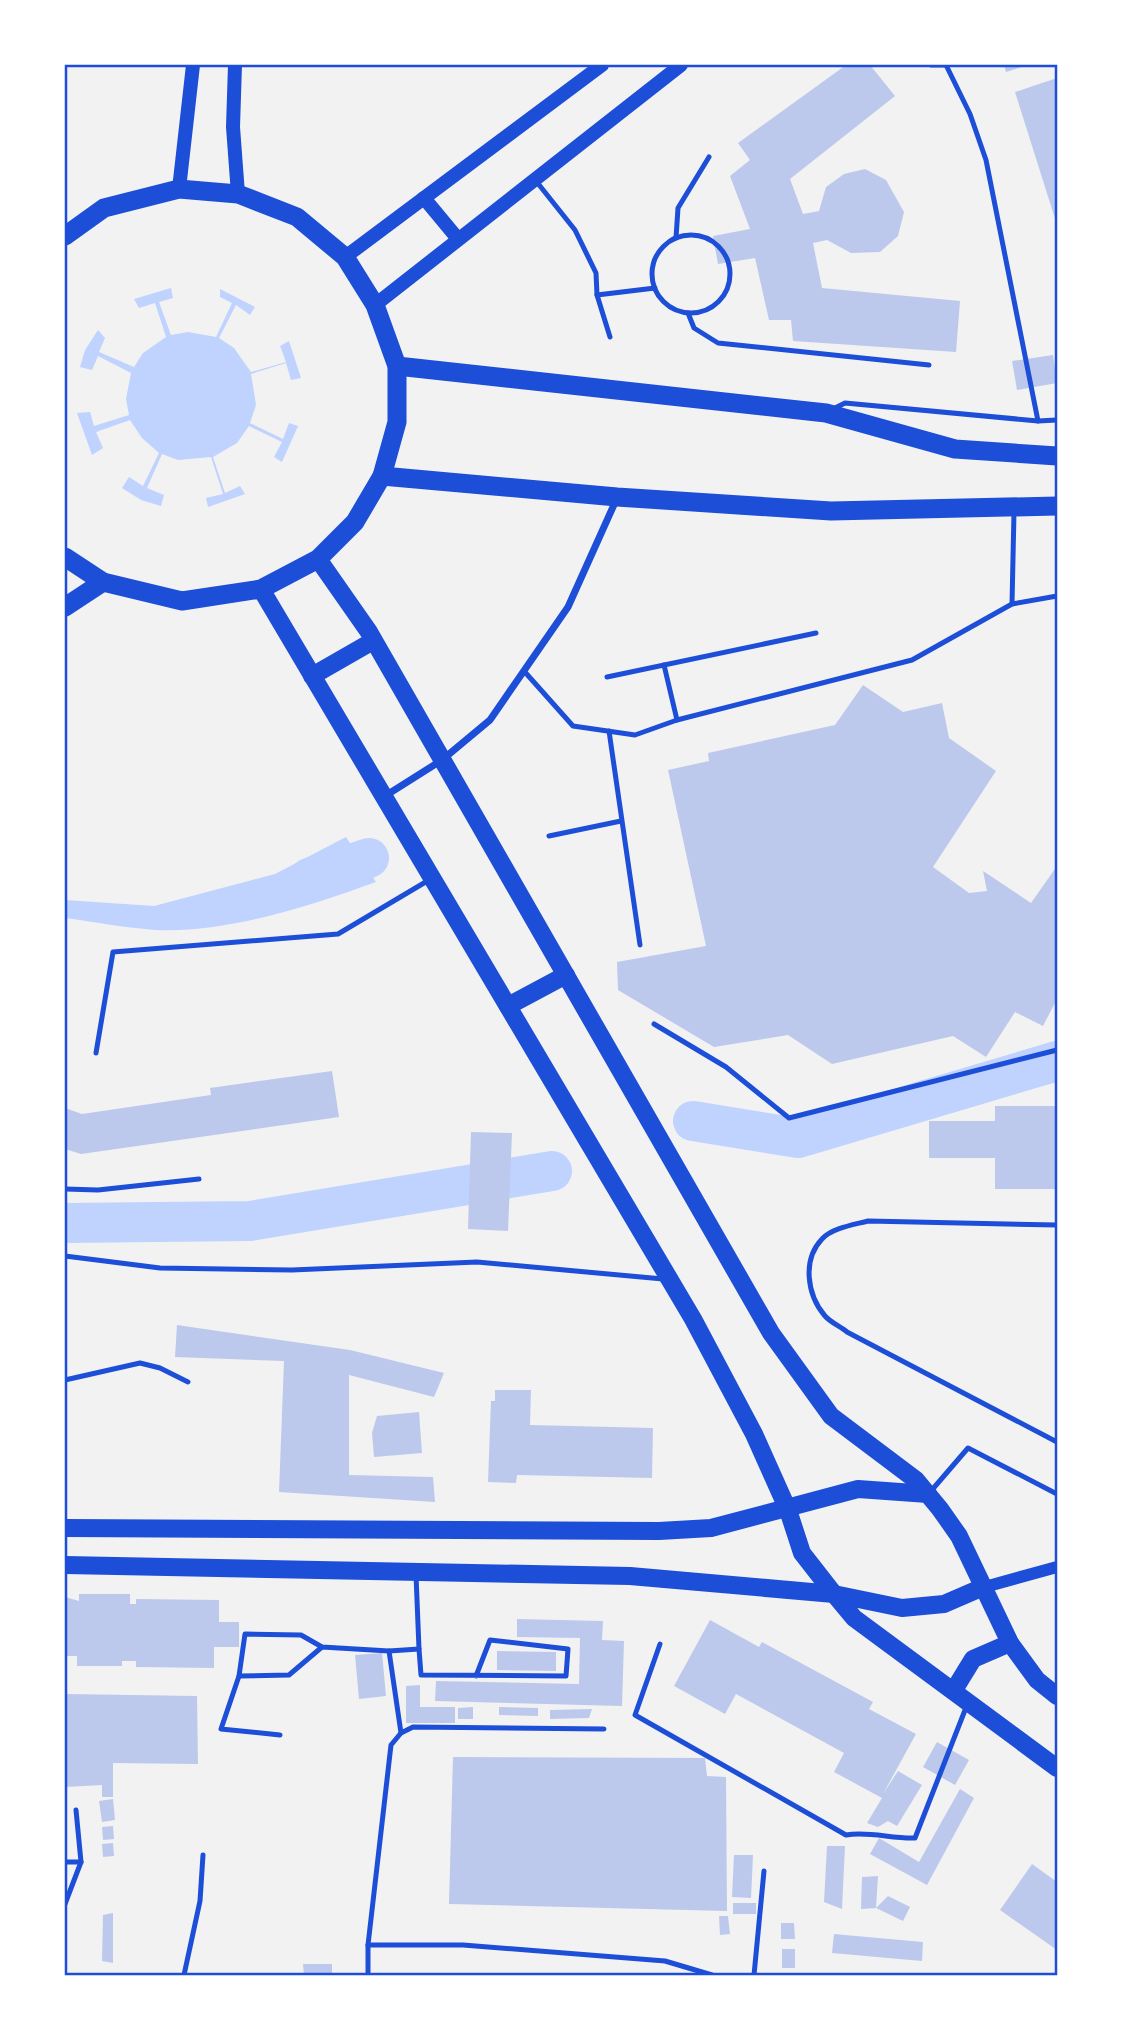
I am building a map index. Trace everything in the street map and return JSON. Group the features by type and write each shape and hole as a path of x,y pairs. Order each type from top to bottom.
{"highway":[{"path":"65,236 104,208 179,189 239,194 297,217 345,257 374,305 397,366 397,422 382,476 355,522 318,559 261,590 181,601 103,582 65,557"},
{"path":"397,366 826,414 955,449 1057,456"},
{"path":"382,476 617,497 831,511 1057,506"},
{"path":"65,607 103,582"}],"main road":[{"path":"179,189 193,65"},
{"path":"235,65 233,127 239,194"},
{"path":"345,257 602,65"},
{"path":"374,305 681,65"},
{"path":"424,198 458,239"},
{"path":"318,559 373,641 771,1333 831,1416 916,1480 928,1494 959,1536 981,1588 1010,1643 1037,1680 1057,1696"},
{"path":"261,590 670,1279 749,1424 788,1510 802,1553 854,1618 1057,1768"},
{"path":"312,676 373,641"},
{"path":"508,1006 566,975"},
{"path":"65,1528 659,1531 711,1528 788,1510 858,1489 878,1488 928,1494"},
{"path":"65,1565 630,1576 834,1594 902,1608 944,1604 981,1588"},
{"path":"954,1690 973,1659 1010,1643"}],"street":[{"path":"384,797 442,760 491,720 568,607 617,497"},
{"path":"981,1588 1057,1567"}],"lane":[{"path":"931,65 946,65 970,114 986,160 1038,421"},
{"path":"676,238 678,208 709,157"},
{"path":"534,178 575,230 596,273 597,295 610,337"},
{"path":"689,235 713,242 722,250 730,274 722,298 713,307 688,313 668,305 655,288 653,265 658,254 676,238 689,235"},
{"path":"597,295 655,288"},
{"path":"688,313 694,328 718,343 929,365"},
{"path":"826,414 845,403 1038,421 1057,420"},
{"path":"1012,604 1014,508"},
{"path":"524,671 573,726 635,735 677,720 912,660 1012,604 1057,596"},
{"path":"607,677 816,633"},
{"path":"664,665 677,720"},
{"path":"609,731 640,945"},
{"path":"549,836 621,821"},
{"path":"96,1053 113,952 338,934 432,878"},
{"path":"654,1024 726,1067 789,1118 1057,1050"},
{"path":"65,1189 98,1190 199,1178"},
{"path":"1057,1225 868,1221 842,1227 822,1239 808,1265 811,1289 825,1316 848,1332 1057,1442"},
{"path":"65,1256 160,1268 253,1270 477,1262 670,1279"},
{"path":"65,1380 140,1363 160,1368 188,1382"},
{"path":"928,1494 968,1448 1057,1494"},
{"path":"416,1572 421,1675 476,1676 566,1676 568,1649 490,1640 476,1676"},
{"path":"281,1735 221,1729 240,1676 244,1634 301,1634 322,1647 389,1651 419,1649"},
{"path":"660,1644 635,1715 846,1835 861,1832 891,1839 915,1838 969,1702"},
{"path":"240,1676 289,1675 322,1647"},
{"path":"389,1651 401,1733"},
{"path":"368,1975 368,1945 391,1745 401,1733 413,1727 604,1729"},
{"path":"65,1905 81,1862 76,1810"},
{"path":"184,1975 200,1901 203,1855"},
{"path":"65,1862 81,1862"},
{"path":"754,1975 764,1871"},
{"path":"368,1945 463,1945 666,1961 712,1975"}],"water":[{"path":"171,288 173,298 159,302 171,335 188,332 216,337 232,303 220,297 220,289 255,307 250,315 236,305 219,338 234,348 251,372 286,362 280,346 289,341 301,378 291,380 286,363 251,374 256,405 250,423 283,439 289,423 298,426 282,462 274,457 282,442 249,426 237,443 213,457 225,493 240,486 245,494 208,507 206,498 223,494 211,457 178,460 162,454 147,488 164,495 161,506 141,500 122,488 129,477 143,486 159,453 142,438 130,420 96,432 103,448 92,455 77,413 90,412 94,426 129,415 126,399 131,373 98,356 92,370 80,367 85,350 98,330 105,338 99,352 134,367 143,353 166,337 155,303 139,308 134,299"},
{"path":"346,837 376,882 296,909 240,922 183,930 145,929 65,918 65,900 154,906 275,874"}],"building":[{"path":"846,65 870,65 895,96 790,179 803,214 819,211 826,187 844,174 865,169 886,180 904,212 898,236 880,252 851,253 827,240 813,243 822,288 960,301 956,352 793,341 791,320 769,320 755,258 718,264 713,236 750,229 730,176 750,160 738,143"},
{"path":"1004,65 1028,65 1006,72"},
{"path":"1057,78 1057,225 1015,92"},
{"path":"1053,355 1057,383 1017,390 1012,361"},
{"path":"863,685 903,712 942,703 949,738 996,771 933,867 969,893 987,891 983,871 1031,903 1057,866 1057,999 1043,1026 1015,1012 986,1057 953,1036 832,1064 788,1035 714,1047 618,990 617,962 706,946 668,770 709,761 708,753 835,725"},
{"path":"332,1071 339,1117 81,1154 65,1149 65,1108 82,1114 211,1095 210,1088"},
{"path":"995,1106 1057,1106 1057,1189 995,1189 995,1158 929,1158 929,1121 995,1121"},
{"path":"471,1132 512,1133 508,1231 468,1229"},
{"path":"177,1325 350,1350 444,1373 434,1397 349,1375 349,1475 433,1477 435,1502 279,1492 284,1361 175,1357"},
{"path":"495,1390 531,1390 530,1425 653,1428 652,1478 517,1475 516,1483 488,1482 491,1401 495,1401"},
{"path":"419,1412 422,1453 374,1457 372,1433 377,1416"},
{"path":"79,1594 130,1594 130,1604 136,1604 136,1599 219,1600 219,1622 239,1622 239,1647 214,1647 214,1668 136,1667 136,1661 122,1661 122,1666 77,1666 77,1656 65,1656 65,1597 79,1601"},
{"path":"517,1619 603,1621 602,1640 624,1641 622,1706 435,1701 436,1681 579,1684 580,1638 517,1637"},
{"path":"710,1620 759,1647 762,1642 873,1702 869,1709 916,1734 883,1794 898,1771 922,1785 897,1826 888,1821 878,1827 867,1823 882,1798 834,1772 844,1753 736,1694 725,1714 674,1686"},
{"path":"497,1651 556,1652 556,1671 497,1670"},
{"path":"382,1653 386,1696 359,1699 355,1655"},
{"path":"420,1685 420,1707 455,1707 455,1723 406,1723 406,1686"},
{"path":"65,1694 197,1696 198,1764 113,1763 113,1797 102,1797 102,1785 65,1787"},
{"path":"473,1707 473,1719 458,1719 458,1708"},
{"path":"499,1707 538,1708 538,1716 499,1715"},
{"path":"592,1709 589,1718 550,1719 550,1710"},
{"path":"937,1742 969,1760 955,1785 923,1767"},
{"path":"453,1757 705,1758 707,1776 726,1777 727,1911 449,1904"},
{"path":"960,1789 974,1798 927,1885 870,1854 879,1838 919,1862"},
{"path":"113,1799 115,1820 102,1822 99,1801"},
{"path":"113,1826 114,1839 103,1840 102,1827"},
{"path":"113,1843 114,1856 103,1857 102,1844"},
{"path":"827,1846 845,1846 842,1909 824,1902"},
{"path":"734,1855 753,1855 751,1898 732,1897"},
{"path":"1032,1864 1057,1882 1057,1950 1000,1910"},
{"path":"878,1876 876,1908 861,1909 862,1877"},
{"path":"888,1896 910,1907 903,1921 876,1908"},
{"path":"733,1903 756,1903 756,1914 733,1914"},
{"path":"113,1913 113,1963 102,1961 103,1915"},
{"path":"719,1916 728,1916 730,1934 720,1935"},
{"path":"781,1923 794,1923 795,1939 781,1939"},
{"path":"834,1934 923,1942 922,1961 832,1953"},
{"path":"782,1949 795,1949 795,1968 782,1968"},
{"path":"303,1964 332,1964 332,1975 304,1975"}],"waterway":[{"path":"309,878 369,858"},
{"path":"693,1121 798,1138 1057,1061"},
{"path":"65,1223 250,1221 552,1171"}]}
